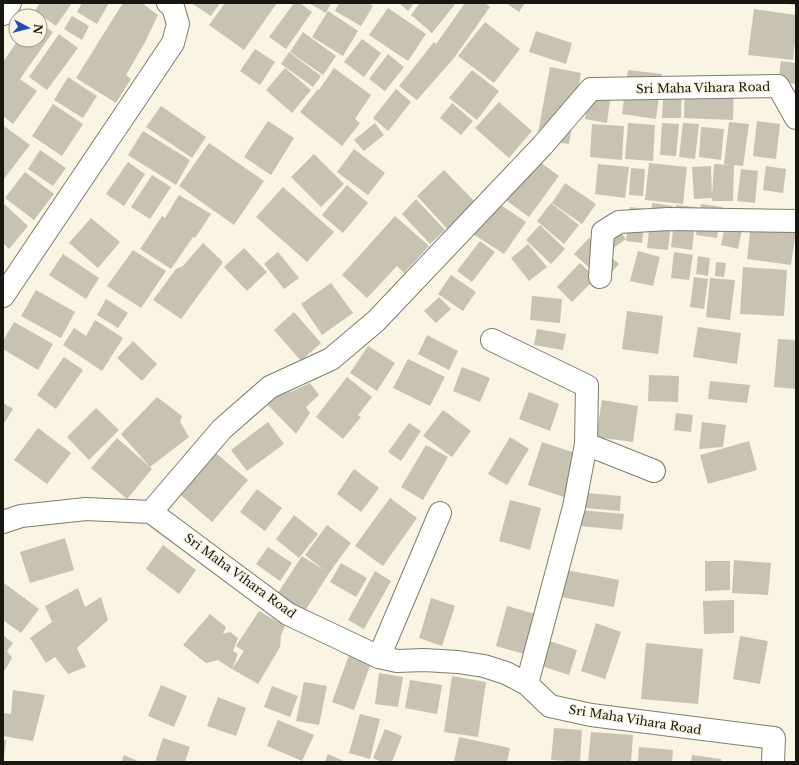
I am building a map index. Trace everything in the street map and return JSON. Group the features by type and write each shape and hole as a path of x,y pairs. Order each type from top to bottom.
{"street":[{"path":"3,14 10,3"},
{"path":"3,296 173,43 178,24 173,7 168,3"},
{"name":"Sri Maha Vihara Road","path":"774,762 774,738 591,715 550,706 527,684 506,673 484,666 458,662 424,660 397,661 379,657 288,614 151,512 222,429 270,387 331,359 376,322 542,146 591,89 778,86 796,118"},
{"path":"600,277 603,232 619,222 668,219 796,221"},
{"path":"492,340 587,386 586,444 574,507 527,684"},
{"path":"586,444 654,471"},
{"path":"3,522 21,516 86,509 151,512"},
{"path":"379,657 440,513"}],"building":[{"path":"40,3 72,3 56,26 48,20 48,8 37,8"},
{"path":"82,3 109,3 97,24 77,12"},
{"path":"123,3 142,3 158,15 144,44 126,75 131,79 116,103 76,78"},
{"path":"191,3 220,3 211,16"},
{"path":"225,3 277,3 244,50 209,25"},
{"path":"294,3 300,3 312,12 286,49 269,37"},
{"path":"309,3 331,3 326,13"},
{"path":"339,3 368,3 373,6 361,26 335,11"},
{"path":"399,3 414,3 408,11"},
{"path":"420,3 456,3 432,33 411,15"},
{"path":"465,3 484,3 490,7 454,58 417,100 399,86 434,42 436,44"},
{"path":"506,3 525,3 519,12"},
{"path":"796,3 796,5 786,4"},
{"path":"388,8 426,34 408,61 369,35"},
{"path":"754,9 796,15 796,35 793,60 748,55"},
{"path":"328,11 358,31 343,56 312,37"},
{"path":"72,16 89,26 82,40 64,29"},
{"path":"485,22 520,49 494,83 458,56"},
{"path":"48,29 53,32 48,39"},
{"path":"536,31 572,43 566,64 529,52"},
{"path":"303,32 336,56 323,75 290,52"},
{"path":"59,34 78,48 47,90 29,77"},
{"path":"362,39 381,53 364,77 344,62"},
{"path":"13,48 42,48 20,79 37,91 13,124 3,116 3,62"},
{"path":"255,49 275,62 260,85 240,71"},
{"path":"289,52 321,76 313,87 281,64"},
{"path":"388,54 404,67 385,91 369,79"},
{"path":"781,61 796,63 796,84 778,82"},
{"path":"550,67 581,73 569,144 537,139"},
{"path":"285,68 311,90 292,113 266,90"},
{"path":"334,68 371,95 355,119 360,123 342,146 300,112 318,89 319,90"},
{"path":"472,70 499,91 477,120 449,98"},
{"path":"628,70 662,74 656,119 622,114"},
{"path":"68,77 97,96 83,118 54,100"},
{"path":"591,81 612,85 607,123 585,119"},
{"path":"664,81 682,82 681,118 662,118"},
{"path":"685,81 734,83 733,120 684,118"},
{"path":"396,89 411,102 388,131 373,118"},
{"path":"499,102 532,131 509,158 475,128"},
{"path":"452,103 473,121 461,135 440,118"},
{"path":"53,104 83,124 62,156 32,136"},
{"path":"161,106 206,137 192,158 146,127"},
{"path":"268,121 294,138 271,175 244,157"},
{"path":"757,121 780,124 776,159 753,156"},
{"path":"729,122 749,124 743,166 734,165 733,201 712,201 712,198 694,199 692,167 711,166 712,196 714,164 730,165 724,164"},
{"path":"375,123 384,135 364,151 354,140"},
{"path":"628,123 655,125 653,161 625,159"},
{"path":"662,123 679,124 676,156 660,155"},
{"path":"683,123 699,124 695,159 679,157"},
{"path":"592,124 624,126 622,160 590,157"},
{"path":"4,126 30,145 3,180 3,128"},
{"path":"701,127 724,129 721,160 699,157"},
{"path":"143,131 190,160 176,185 128,155"},
{"path":"209,143 264,181 234,225 179,186"},
{"path":"354,149 385,173 368,195 337,172"},
{"path":"40,150 66,168 53,186 28,169"},
{"path":"314,154 344,184 321,207 291,177"},
{"path":"529,154 559,176 529,217 503,198"},
{"path":"128,162 145,174 124,206 106,194"},
{"path":"649,163 687,167 683,204 645,200"},
{"path":"598,164 629,167 625,198 595,194"},
{"path":"766,166 786,169 783,193 763,190"},
{"path":"631,168 645,169 643,196 629,195"},
{"path":"741,169 758,171 755,203 737,201"},
{"path":"444,170 479,206 451,233 417,196"},
{"path":"25,172 54,194 34,220 5,198"},
{"path":"152,175 171,187 150,219 131,207"},
{"path":"565,183 596,204 582,224 552,203"},
{"path":"347,185 368,203 343,233 322,215"},
{"path":"283,187 334,232 307,262 256,217"},
{"path":"179,195 211,214 171,269 140,249 162,216 165,218"},
{"path":"416,199 445,230 430,244 402,214"},
{"path":"492,199 526,222 504,254 470,232"},
{"path":"3,203 28,226 9,249 3,243"},
{"path":"551,203 579,225 564,244 537,221"},
{"path":"652,203 673,206 668,250 647,248"},
{"path":"701,204 722,207 717,238 696,235"},
{"path":"676,205 697,207 692,250 671,247"},
{"path":"630,207 646,209 642,243 626,241"},
{"path":"728,212 745,215 738,249 721,245"},
{"path":"395,216 429,246 404,273 397,266 367,298 342,275"},
{"path":"608,216 626,239 608,252 591,229"},
{"path":"91,218 120,242 98,268 69,243"},
{"path":"751,224 796,230 791,265 747,259"},
{"path":"540,225 565,249 551,264 526,240"},
{"path":"589,238 619,264 604,281 574,254"},
{"path":"480,241 495,252 472,282 457,271"},
{"path":"203,243 223,262 181,319 153,300 176,269 183,266"},
{"path":"528,244 547,267 529,281 511,258"},
{"path":"244,248 267,272 247,291 224,267"},
{"path":"133,250 166,271 141,308 107,286"},
{"path":"638,251 660,257 653,286 630,281"},
{"path":"278,252 299,278 284,289 264,264"},
{"path":"674,252 693,255 689,280 671,278"},
{"path":"63,254 99,278 86,299 49,275"},
{"path":"698,256 710,258 708,276 696,274"},
{"path":"716,262 726,263 724,277 715,276"},
{"path":"580,263 596,278 572,302 557,287"},
{"path":"743,267 787,270 784,316 740,314"},
{"path":"451,275 476,292 463,311 438,294"},
{"path":"694,277 708,279 704,309 690,307"},
{"path":"710,278 735,280 730,320 706,317"},
{"path":"331,283 353,313 322,335 301,304"},
{"path":"36,290 75,312 61,338 21,316"},
{"path":"532,296 562,299 560,323 530,320"},
{"path":"439,297 451,309 436,323 424,311"},
{"path":"106,299 128,313 118,328 97,315"},
{"path":"627,311 663,316 658,354 622,349"},
{"path":"294,312 321,343 301,361 274,330"},
{"path":"95,320 123,338 102,371 63,345 74,328 86,336"},
{"path":"14,322 53,344 38,370 3,349 3,341"},
{"path":"698,327 741,333 737,364 693,357"},
{"path":"537,329 566,334 563,350 534,345"},
{"path":"427,335 458,351 449,370 418,354"},
{"path":"778,339 796,340 796,389 774,387"},
{"path":"133,341 157,364 142,381 117,358"},
{"path":"368,346 395,363 377,391 350,373"},
{"path":"64,357 83,370 56,409 37,395"},
{"path":"408,359 445,377 430,406 393,388"},
{"path":"462,367 490,378 480,402 453,391"},
{"path":"649,375 679,376 678,402 648,401"},
{"path":"347,377 372,397 358,415 361,417 343,439 316,417"},
{"path":"710,381 750,385 747,403 708,399"},
{"path":"310,383 319,395 306,407 310,413 296,434 263,400 293,391"},
{"path":"529,392 559,404 550,431 519,419"},
{"path":"157,397 182,416 180,422 189,437 150,467 121,434"},
{"path":"602,400 638,406 633,442 596,437"},
{"path":"3,403 13,409 3,425"},
{"path":"96,408 119,430 89,460 67,437"},
{"path":"443,410 471,431 452,457 423,436"},
{"path":"676,413 693,415 691,432 674,430"},
{"path":"268,422 284,444 247,471 231,450"},
{"path":"702,422 726,425 723,447 699,449"},
{"path":"409,423 421,431 401,461 388,452"},
{"path":"38,428 71,453 47,484 14,460"},
{"path":"510,437 529,449 507,485 488,474"},
{"path":"117,438 152,469 127,499 91,468"},
{"path":"749,441 757,470 708,484 700,455"},
{"path":"542,442 581,455 567,498 528,485"},
{"path":"426,445 448,457 423,500 401,487"},
{"path":"211,449 248,480 212,522 176,491"},
{"path":"354,469 379,488 361,512 337,494"},
{"path":"257,489 282,508 265,531 240,512"},
{"path":"587,493 621,496 620,511 585,508"},
{"path":"390,498 417,518 383,566 355,546"},
{"path":"510,500 541,508 530,550 499,541"},
{"path":"580,510 624,514 622,530 579,526"},
{"path":"294,515 318,534 299,558 276,539"},
{"path":"327,525 351,543 329,573 305,611 278,593 302,556 324,570 305,555"},
{"path":"65,538 74,570 30,583 20,552"},
{"path":"163,545 196,570 179,594 146,569"},
{"path":"268,547 292,563 280,581 256,564"},
{"path":"734,560 771,563 768,595 732,593"},
{"path":"705,561 730,561 730,590 705,591"},
{"path":"341,563 367,578 356,597 330,582"},
{"path":"566,570 619,580 614,607 561,597"},
{"path":"375,571 391,581 364,629 348,620"},
{"path":"4,583 39,609 21,633 3,620"},
{"path":"78,588 85,607 101,597 108,620 77,648 86,667 68,674 55,657 46,663 30,638 52,622 45,606"},
{"path":"431,598 455,606 442,646 419,638"},
{"path":"734,600 734,633 704,634 703,601"},
{"path":"507,606 539,615 528,655 496,646"},
{"path":"259,611 285,626 281,635 280,647 258,684 232,669 244,651 236,646"},
{"path":"210,614 226,627 223,634 230,632 238,638 233,651 238,654 232,669 218,660 206,663 183,645"},
{"path":"596,623 621,632 605,679 581,671"},
{"path":"3,635 13,643 7,651 12,658 3,673"},
{"path":"740,636 768,641 760,684 733,679"},
{"path":"543,639 577,650 569,675 535,664"},
{"path":"646,643 703,649 698,704 641,699"},
{"path":"349,655 371,663 354,710 332,702"},
{"path":"379,673 403,677 398,707 375,704"},
{"path":"452,676 486,682 478,737 444,732"},
{"path":"410,680 442,685 437,714 405,708"},
{"path":"304,682 327,686 319,725 296,721"},
{"path":"161,685 187,696 174,727 148,716"},
{"path":"272,686 298,696 290,717 264,707"},
{"path":"13,690 45,695 33,741 3,736 3,713 11,714"},
{"path":"218,697 246,708 236,736 207,726"},
{"path":"360,714 380,719 370,759 349,753"},
{"path":"278,720 314,735 302,761 267,746"},
{"path":"554,728 582,730 580,762 551,760"},
{"path":"385,729 402,736 392,762 382,762 373,758"},
{"path":"591,732 633,735 631,762 588,762"},
{"path":"459,737 510,748 507,762 454,762"},
{"path":"163,738 190,747 185,762 155,762"},
{"path":"3,740 6,740 4,757 3,756"},
{"path":"639,747 673,750 672,762 638,762"},
{"path":"328,754 346,762 325,762"},
{"path":"124,755 140,762 121,762"},
{"path":"692,755 721,759 721,762 691,762"}]}
